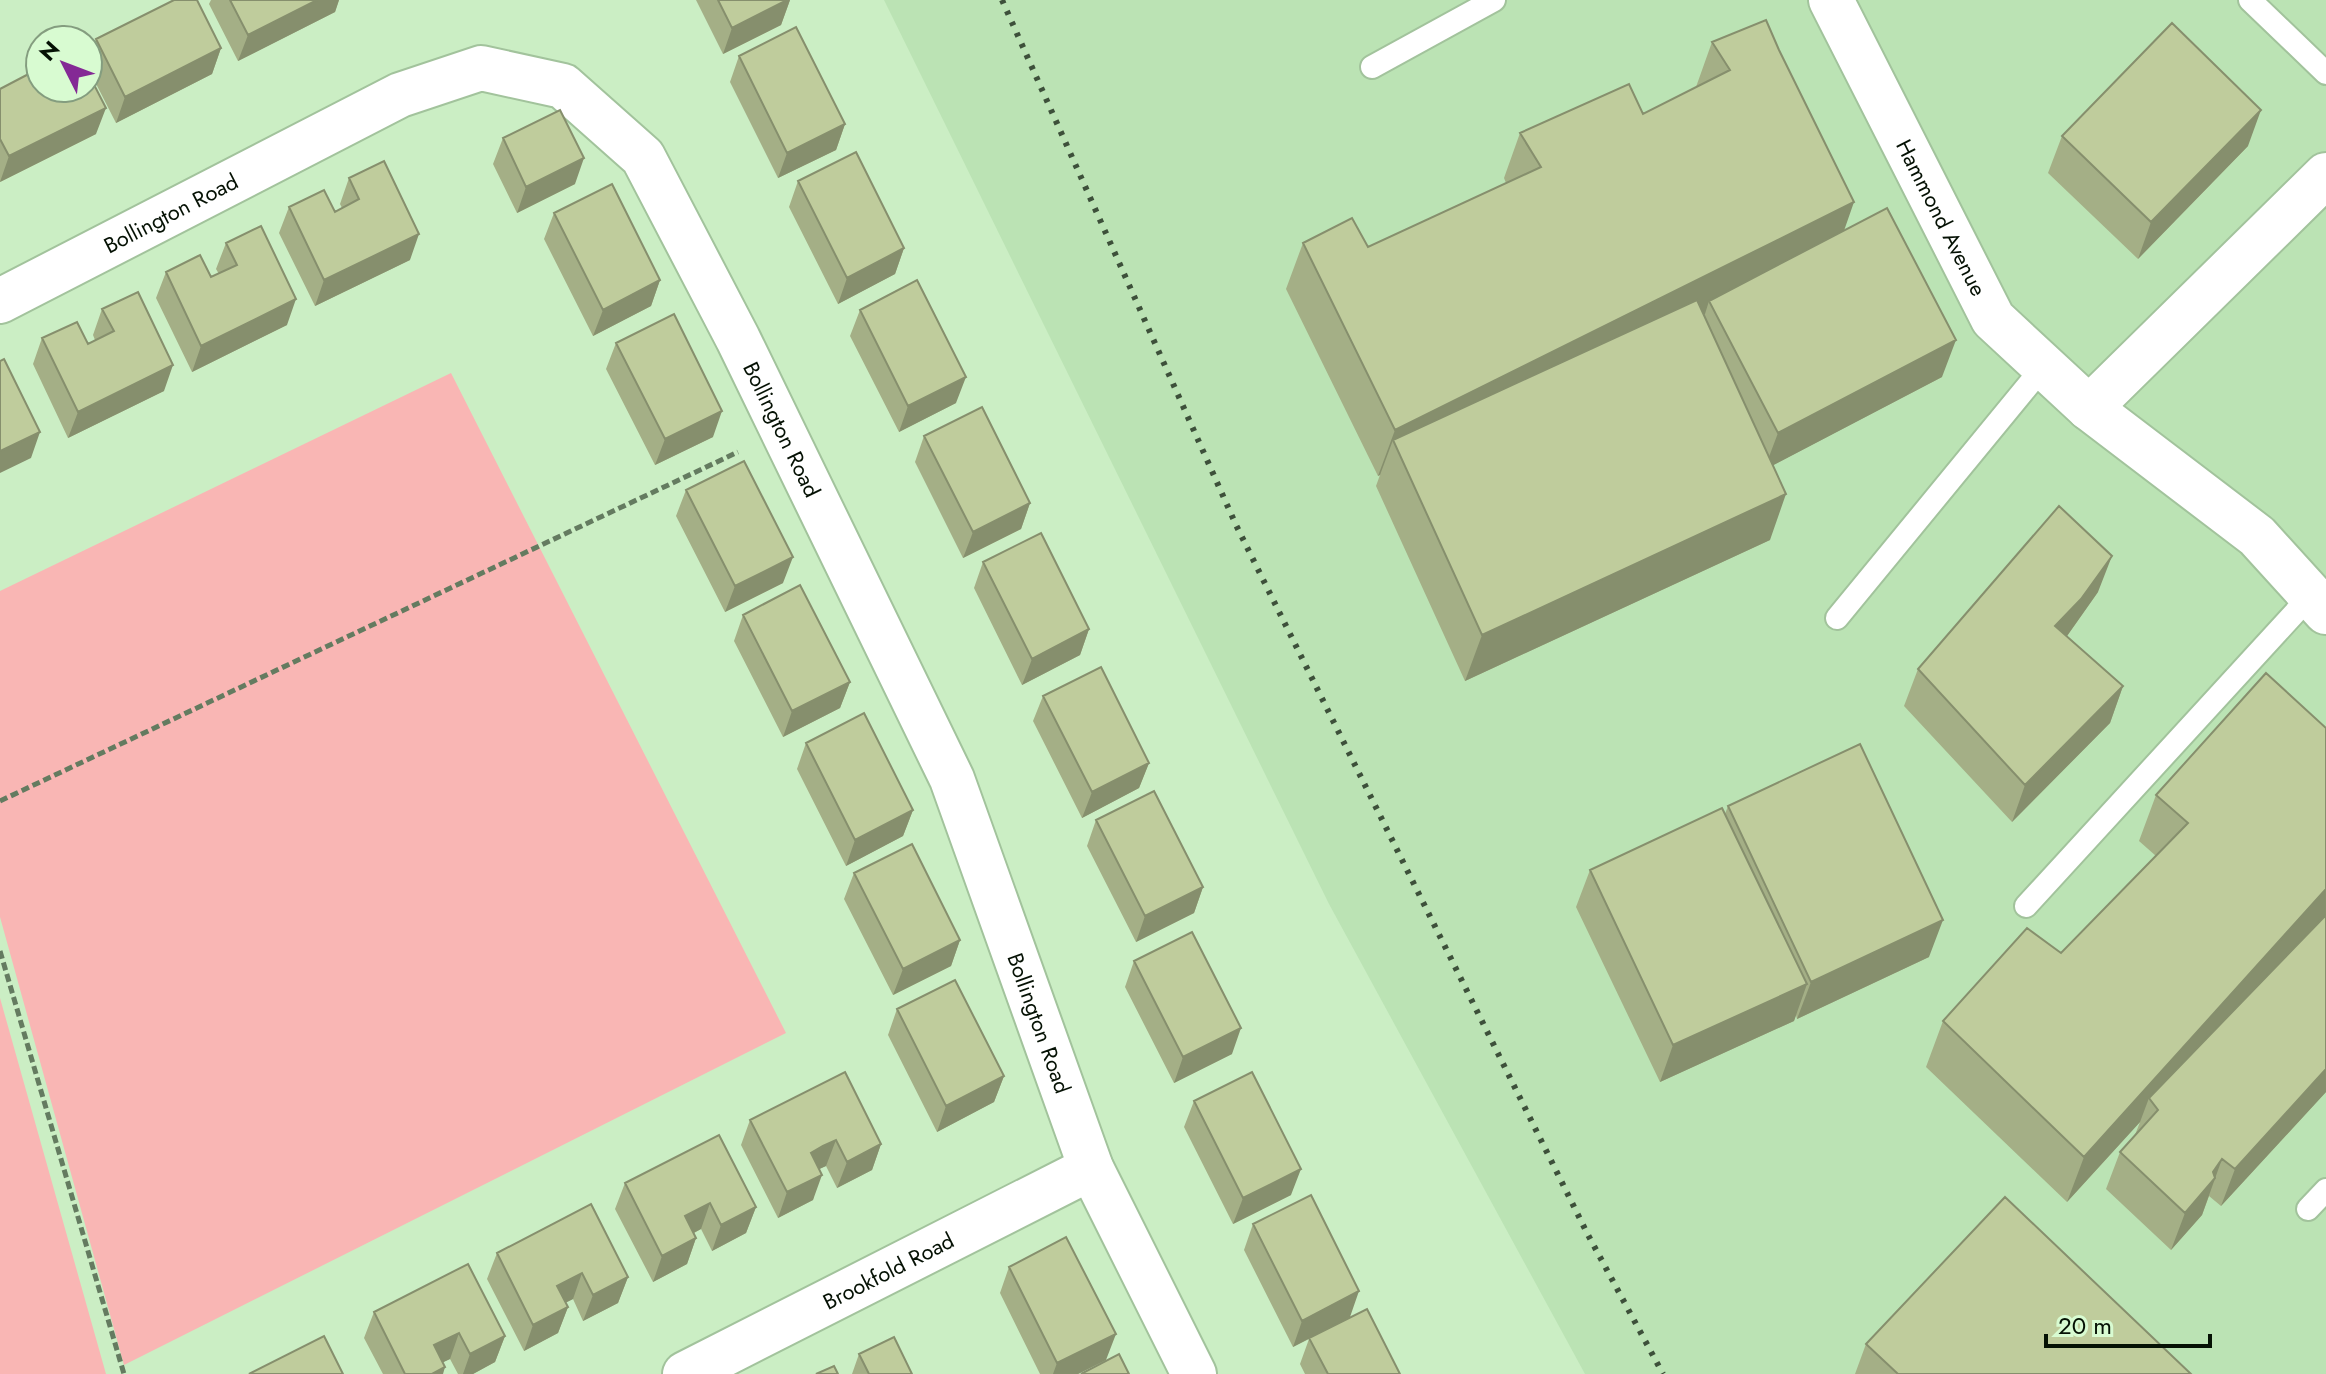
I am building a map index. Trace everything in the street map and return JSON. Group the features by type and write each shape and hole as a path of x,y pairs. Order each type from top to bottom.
{"street":[{"name":"Hammond Avenue","path":"1831,0 1993,319 2089,408 2257,536 2319,603"},
{"name":"Bollington Road","path":"0,301 400,95 481,68 563,86 643,157 738,339 952,779 1091,1168 1194,1374"},
{"path":"2089,408 2326,175"},
{"name":"Brookfold Road","path":"685,1374 1091,1168"}],"lane":[{"path":"1372,67 1494,0"},
{"path":"2250,0 2326,73"},
{"path":"1837,618 2044,366"},
{"path":"2026,906 2319,603"},
{"path":"2308,1209 2326,1190"}],"path":[{"path":"0,801 783,431"},
{"path":"0,951 124,1374"}],"shaded area":[{"path":"884,0 2326,0 2326,1374 1585,1374 1329,904"},
{"path":"451,373 786,1033 124,1365 0,917 0,591"},
{"path":"0,998 106,1374 0,1374"}],"building":[{"path":"174,0 197,0 221,48 125,97 104,55 104,35"},
{"path":"230,0 317,0 248,35"},
{"path":"718,0 787,0 732,28"},
{"path":"1766,20 1854,202 1395,430 1303,243 1352,218 1368,247 1541,167 1520,133 1629,84 1643,114 1730,70 1712,42"},
{"path":"2172,23 2261,110 2151,222 2062,136"},
{"path":"796,27 845,124 787,153 739,56"},
{"path":"24,76 24,104 104,104 106,108 9,156 0,139 0,89"},
{"path":"560,110 584,158 526,187 503,138"},
{"path":"856,152 904,248 847,278 798,181"},
{"path":"384,161 419,234 324,280 289,207 324,190 335,212 359,199 349,178"},
{"path":"612,184 660,280 603,310 554,213"},
{"path":"1887,208 1956,340 1778,433 1709,301"},
{"path":"261,226 296,299 201,346 166,272 200,255 211,277 237,265 226,243"},
{"path":"917,280 966,377 908,406 860,310"},
{"path":"138,292 173,365 78,412 42,338 77,322 88,344 114,331 102,309"},
{"path":"1697,300 1786,494 1482,635 1393,440"},
{"path":"674,314 722,411 665,439 616,343"},
{"path":"4,359 40,432 0,451 0,361"},
{"path":"982,407 1030,503 973,532 924,436"},
{"path":"744,461 793,557 735,586 686,490"},
{"path":"2059,506 2112,556 2081,599 2055,626 2123,686 2025,785 1918,669"},
{"path":"1041,533 1089,629 1032,659 983,562"},
{"path":"800,585 850,682 792,711 743,615"},
{"path":"1101,667 1149,763 1092,792 1043,696"},
{"path":"2266,673 2326,728 2326,889 2084,1157 1943,1021 2027,928 2061,953 2188,823 2156,795"},
{"path":"864,713 913,810 855,840 806,743"},
{"path":"1860,744 1943,920 1811,982 1728,806"},
{"path":"1154,791 1203,887 1145,916 1096,820"},
{"path":"1722,808 1807,984 1673,1045 1590,870"},
{"path":"912,844 960,940 903,969 854,873"},
{"path":"2326,915 2326,1069 2235,1169 2222,1159 2213,1172 2215,1178 2185,1213 2120,1152 2158,1110 2149,1098"},
{"path":"1192,932 1241,1028 1183,1057 1134,961"},
{"path":"955,980 1004,1076 946,1106 897,1009"},
{"path":"845,1072 881,1144 847,1162 836,1140 823,1146 811,1153 822,1175 787,1192 750,1120"},
{"path":"1252,1072 1301,1169 1243,1198 1194,1101"},
{"path":"719,1135 756,1207 721,1225 710,1203 685,1216 696,1238 662,1256 625,1183"},
{"path":"1311,1195 1359,1291 1302,1321 1253,1224"},
{"path":"2005,1197 2191,1374 1898,1374 1866,1344"},
{"path":"591,1204 628,1277 593,1295 582,1273 557,1286 568,1307 533,1325 497,1253"},
{"path":"1066,1237 1116,1334 1057,1363 1009,1267"},
{"path":"468,1264 505,1336 470,1354 459,1333 434,1345 445,1367 432,1374 405,1374 374,1312"},
{"path":"1367,1309 1400,1374 1328,1374 1309,1338"},
{"path":"324,1336 343,1374 249,1374"},
{"path":"894,1337 912,1374 869,1374 859,1354"},
{"path":"1119,1354 1129,1374 1081,1374"},
{"path":"834,1366 838,1374 816,1374"}],"railway":[{"path":"1002,0 1236,525 1587,1233 1663,1374"}]}
